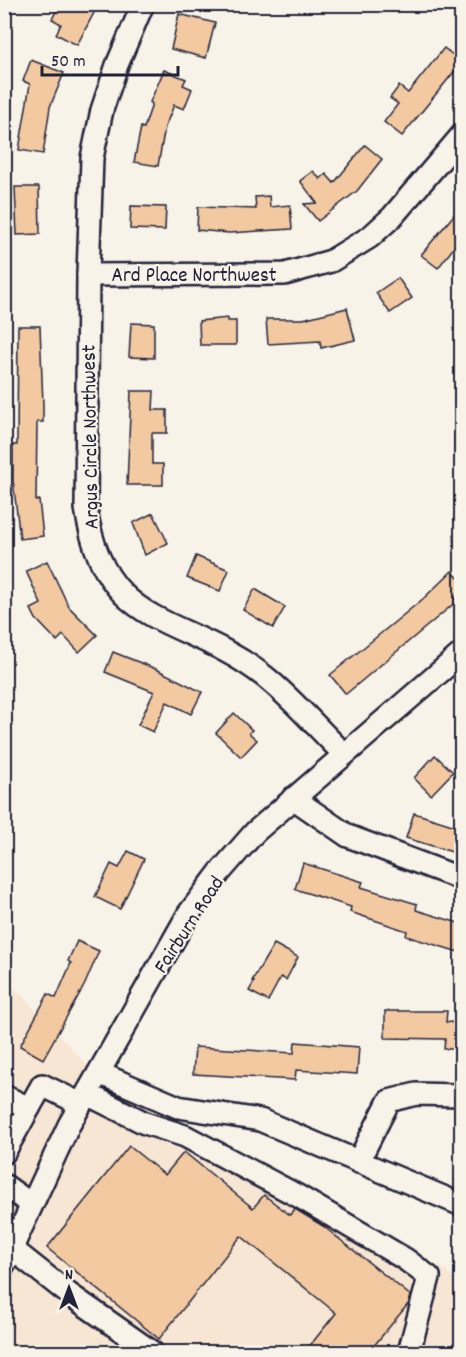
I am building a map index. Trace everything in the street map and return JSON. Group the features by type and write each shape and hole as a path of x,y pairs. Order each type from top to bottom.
{"street":[{"name":"Argus Circle Northwest","path":"143,4 117,65 100,120 92,158 88,275 86,508 90,539 100,564 119,591 143,612 221,648 265,677 343,753"},
{"name":"Ard Place Northwest","path":"88,275 285,274 331,261 370,237 392,217 462,135"},
{"name":"Fairburn Road","path":"7,1253 84,1099 189,914 220,872 255,832 343,753 462,653"},
{"path":"293,798 348,836 462,879"},
{"path":"99,1073 178,1107 260,1120 462,1205"},
{"path":"4,1153 42,1085 185,1136 257,1174 395,1253 429,1277 409,1353"},
{"path":"358,1162 389,1101 416,1094 459,1095 462,1098"},
{"path":"4,1096 29,1108"},
{"path":"4,1185 31,1204"},
{"path":"7,1253 152,1353"}],"shaded area":[{"path":"4,977 92,1070 445,1270 461,1286 461,1352 5,1352"}],"building":[{"path":"60,4 87,4 96,9 77,45 56,34 61,24 52,19"},
{"path":"179,14 215,23 206,58 171,49"},
{"path":"444,48 462,62 402,136 384,122 398,104 390,98 399,86 408,93"},
{"path":"31,60 64,73 50,107 43,154 19,150 30,84 23,81"},
{"path":"164,70 186,79 183,85 192,89 184,109 174,105 165,127 158,166 134,162 141,127 144,128 152,104 150,102"},
{"path":"365,145 382,159 357,191 318,221 304,204 317,203 300,181 313,171 320,179 326,174 334,183"},
{"path":"15,187 39,187 40,234 17,235"},
{"path":"269,196 270,207 290,205 292,229 229,233 197,230 198,207 256,209 255,197"},
{"path":"462,205 462,237 438,268 421,255"},
{"path":"131,206 166,207 165,230 130,229"},
{"path":"398,278 412,298 390,313 376,293"},
{"path":"347,308 355,340 321,348 320,341 268,344 266,319 303,319"},
{"path":"228,318 228,321 236,321 236,345 200,345 199,321"},
{"path":"131,323 154,324 154,358 129,357"},
{"path":"18,326 40,326 43,405 43,422 37,422 36,501 39,500 43,536 20,539 13,480 13,445 17,445"},
{"path":"131,391 154,391 153,410 167,410 167,433 152,433 152,464 163,464 163,485 127,485"},
{"path":"153,513 168,543 145,555 133,523"},
{"path":"196,556 229,570 220,591 187,578"},
{"path":"47,561 69,607 97,635 79,652 63,635 57,641 36,619 31,609 41,604 26,571"},
{"path":"452,571 462,582 462,592 454,598 457,601 346,694 330,675 424,598"},
{"path":"255,589 285,607 273,628 243,610"},
{"path":"113,652 156,669 202,692 191,714 167,702 153,732 138,725 154,692 105,672"},
{"path":"234,713 252,730 249,733 257,740 241,757 216,733"},
{"path":"435,755 453,772 431,795 414,778"},
{"path":"414,813 462,828 462,855 406,838"},
{"path":"128,851 144,859 120,909 95,897 111,864 119,868"},
{"path":"303,863 363,882 361,887 417,904 416,910 462,924 462,953 406,936 407,931 350,912 351,907 295,889"},
{"path":"77,941 99,951 85,984 43,1059 20,1046 48,994 56,998 71,963 68,961"},
{"path":"274,944 298,957 286,980 281,977 268,1001 249,991 254,982 252,981"},
{"path":"385,1011 447,1011 446,1022 462,1023 462,1049 444,1049 445,1039 385,1038"},
{"path":"295,1042 359,1047 357,1074 296,1070 295,1080 193,1074 195,1047 294,1053"},
{"path":"129,1146 165,1175 184,1152 253,1208 264,1195 290,1215 295,1209 323,1226 411,1296 409,1303 368,1353 304,1353 336,1313 241,1236 159,1339 47,1248"}]}
